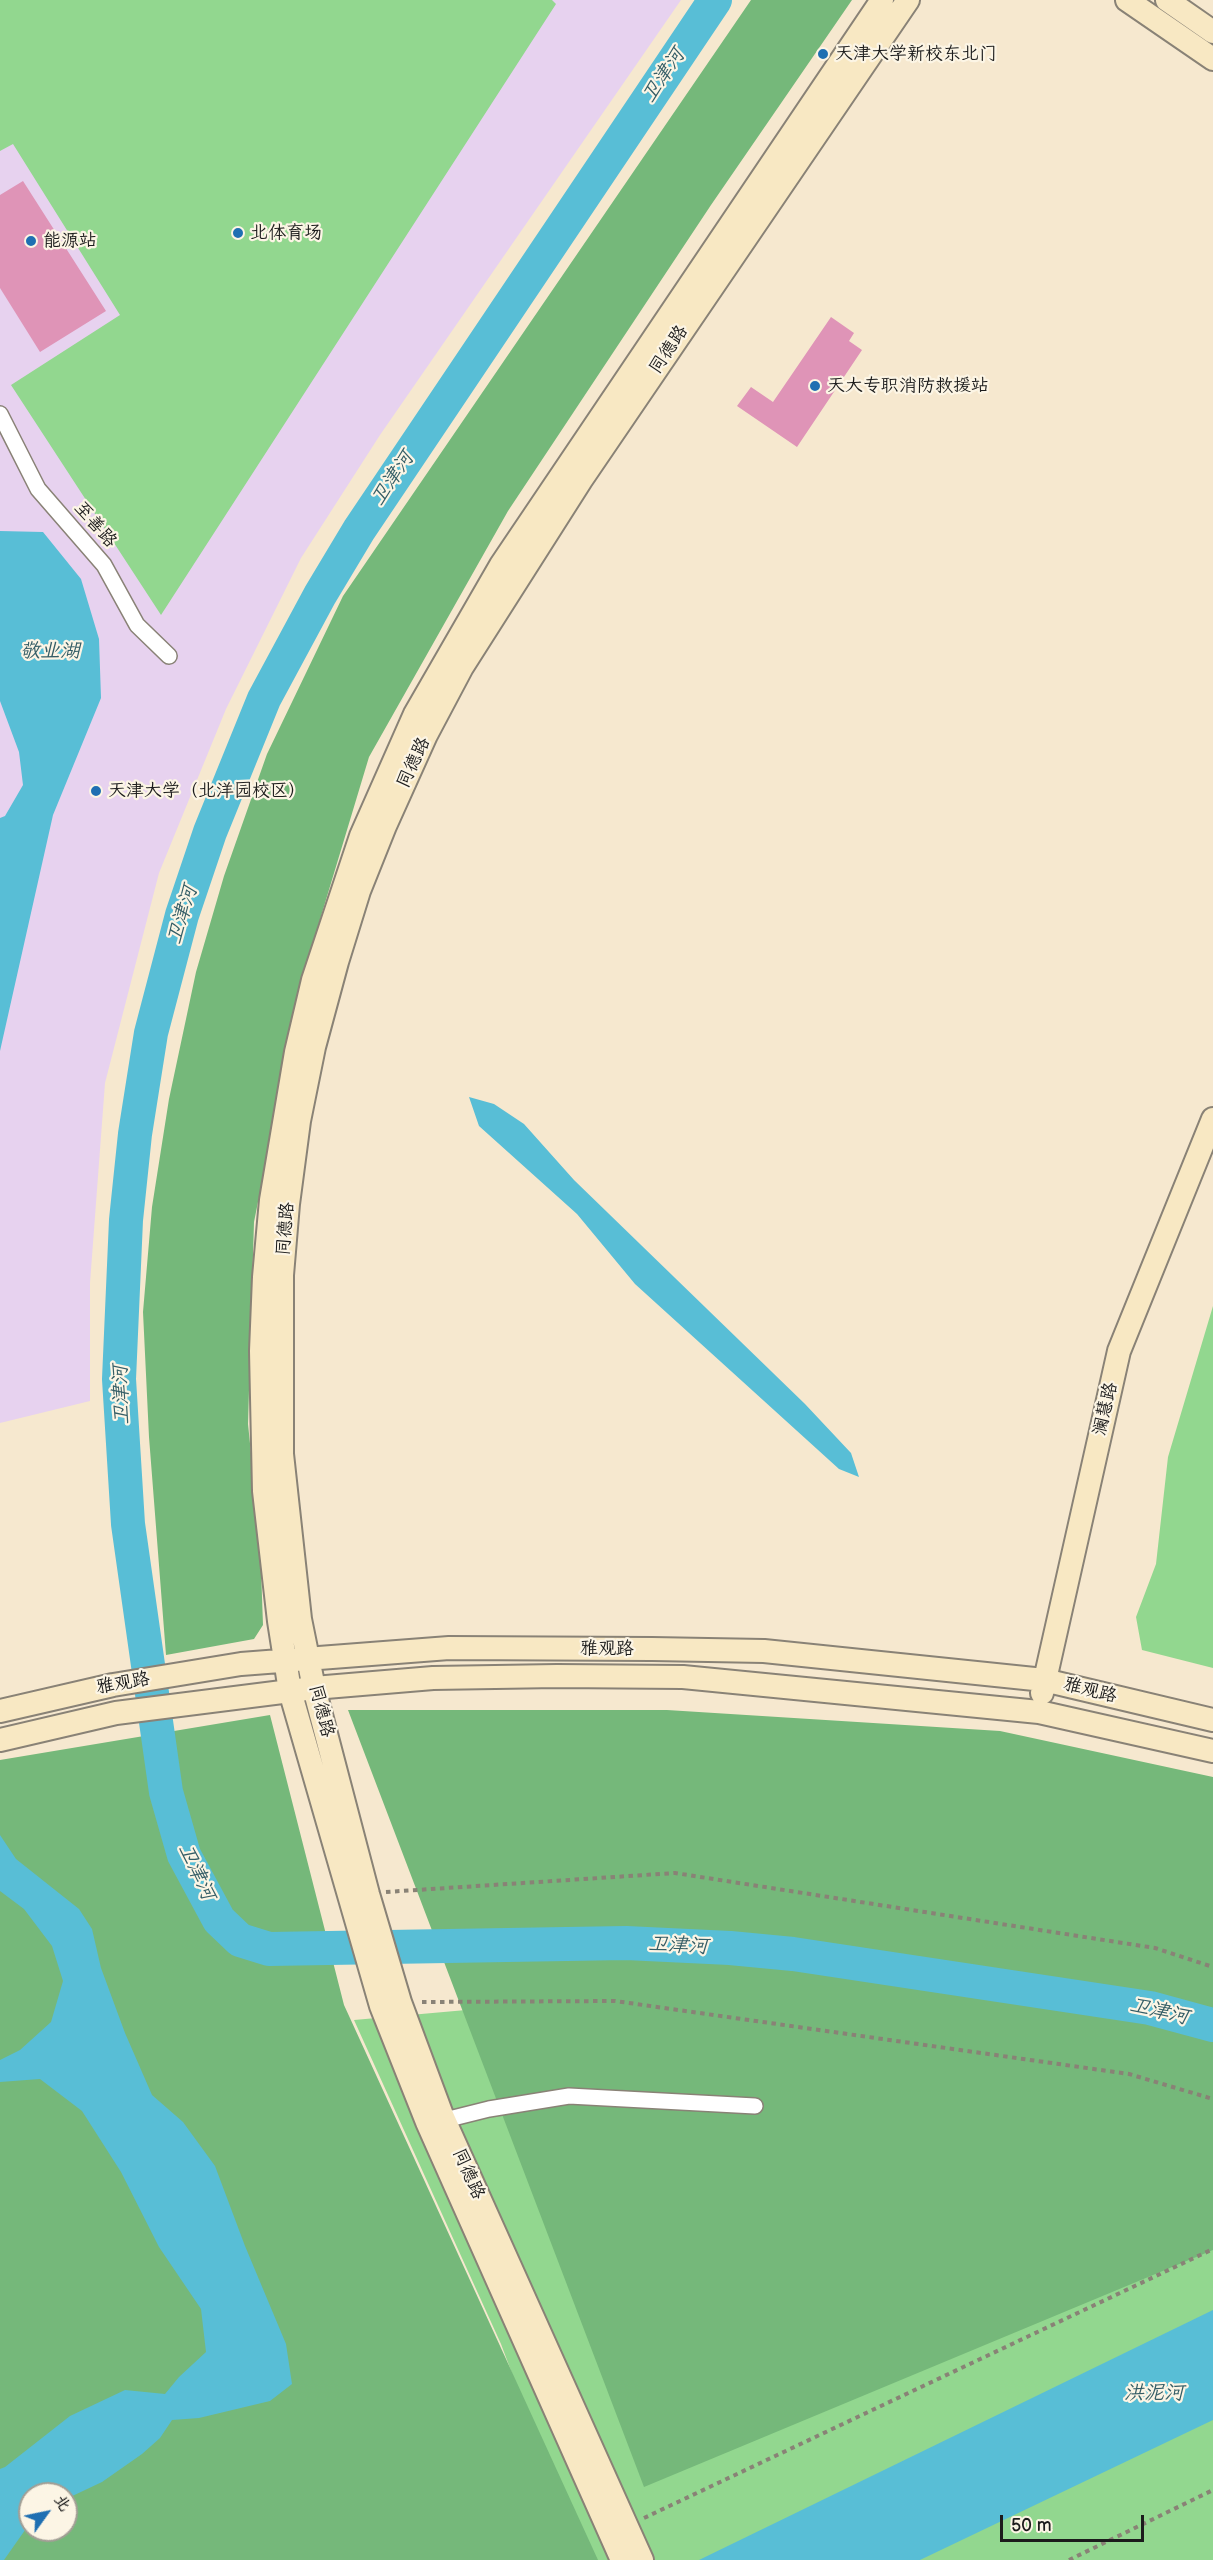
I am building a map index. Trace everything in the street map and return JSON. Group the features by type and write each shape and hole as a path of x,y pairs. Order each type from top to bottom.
{"main road":[{"name":"同德路","path":"622,2560 436,2122 391,2004 359,1896 290,1691 264,1491 261,1351 264,1277 271,1200 296,1052 313,980 361,836 415,714 501,565 882,0"},
{"name":"同德路","path":"359,1896 298,1608 282,1454 282,1275 288,1204 299,1121 314,1047 360,891 385,826 426,735 489,622 581,480 908,0"},
{"path":"1127,0 1213,59"},
{"path":"1167,0 1213,32"},
{"name":"澜慧路","path":"1039,1712 1044,1680 1119,1351 1213,1119"},
{"name":"雅观路","path":"0,1711 113,1685 241,1664 449,1648 764,1651 1044,1680 1213,1720"},
{"name":"雅观路","path":"0,1740 116,1713 314,1688 433,1678 683,1677 1039,1712 1213,1751"},
{"name":"同德路","path":"436,2122 642,2560"}],"street":[{"name":"至善路","path":"0,414 38,489 104,566 137,625 169,656"},
{"path":"436,2122 489,2109 569,2096 755,2106"}],"path":[{"path":"359,1896 675,1873 1155,1948 1213,1967"},
{"path":"391,2004 615,2001 1129,2074 1213,2099"},
{"path":"627,2526 1213,2248"},
{"path":"1069,2560 1213,2490"}],"shaded area":[{"name":"天津大学（北洋园校区）","path":"0,0 681,0 380,435 301,558 226,709 159,873 105,1083 90,1283 90,1401 0,1423"}],"green space":[{"name":"北体育场","path":"0,0 552,0 556,4 161,615 11,385 120,315 13,144 0,151"},
{"path":"751,0 852,0 711,205 508,511 369,757 303,976 254,1222 248,1424 260,1541 263,1625 254,1639 166,1655 149,1437 143,1312 152,1207 169,1099 196,972 224,876 267,754 343,596"},
{"path":"1213,1306 1213,1668 1142,1650 1136,1617 1156,1564 1168,1457"},
{"path":"348,1710 667,1710 1000,1731 1213,1777 1213,2250 644,2487"},
{"path":"270,1715 344,2005 598,2560 0,2560 0,1760"},
{"path":"623,1996 1213,2088 1213,2560 582,2560 501,2344 354,2020"}],"water":[{"name":"敬业湖","path":"0,531 43,532 81,579 99,639 101,698 53,815 0,1051 0,818 5,816 23,785 19,752 0,701"},
{"path":"469,1097 494,1104 524,1124 574,1180 805,1404 851,1453 859,1477 839,1469 635,1284 577,1214 479,1126"},
{"path":"0,1835 16,1859 79,1909 92,1929 101,1968 125,2033 152,2095 183,2122 215,2166 286,2344 292,2384 270,2401 199,2418 172,2420 160,2438 142,2454 102,2482 78,2493 78,2482 18,2482 18,2540 4,2560 0,2560 0,2469 70,2416 125,2390 165,2394 179,2377 206,2352 201,2309 159,2247 121,2172 82,2111 40,2079 0,2082 0,2060 20,2050 51,2022 63,1981 52,1946 24,1909 0,1891"},
{"name":"洪泥河","path":"1213,2310 1213,2420 920,2560 699,2560"}],"building":[{"name":"能源站","path":"23,181 106,311 40,352 0,288 0,195"},
{"path":"831,317 854,333 849,341 862,350 797,447 737,406 751,387 773,402"}],"waterway":[{"name":"卫津河","path":"715,0 359,530 320,595 264,699 210,832 182,915 151,1033 135,1134 126,1220 119,1379 128,1524 166,1792 184,1855 219,1920 240,1940 269,1949 626,1943 730,1948 793,1954 1150,2008 1213,2025"}],"place":[{"name":"天津大学新校东北门","path":"823,54"},
{"name":"北体育场","path":"238,233"},
{"name":"能源站","path":"31,241"},
{"name":"天大专职消防救援站","path":"815,386"},
{"name":"天津大学（北洋园校区）","path":"96,791"}]}
